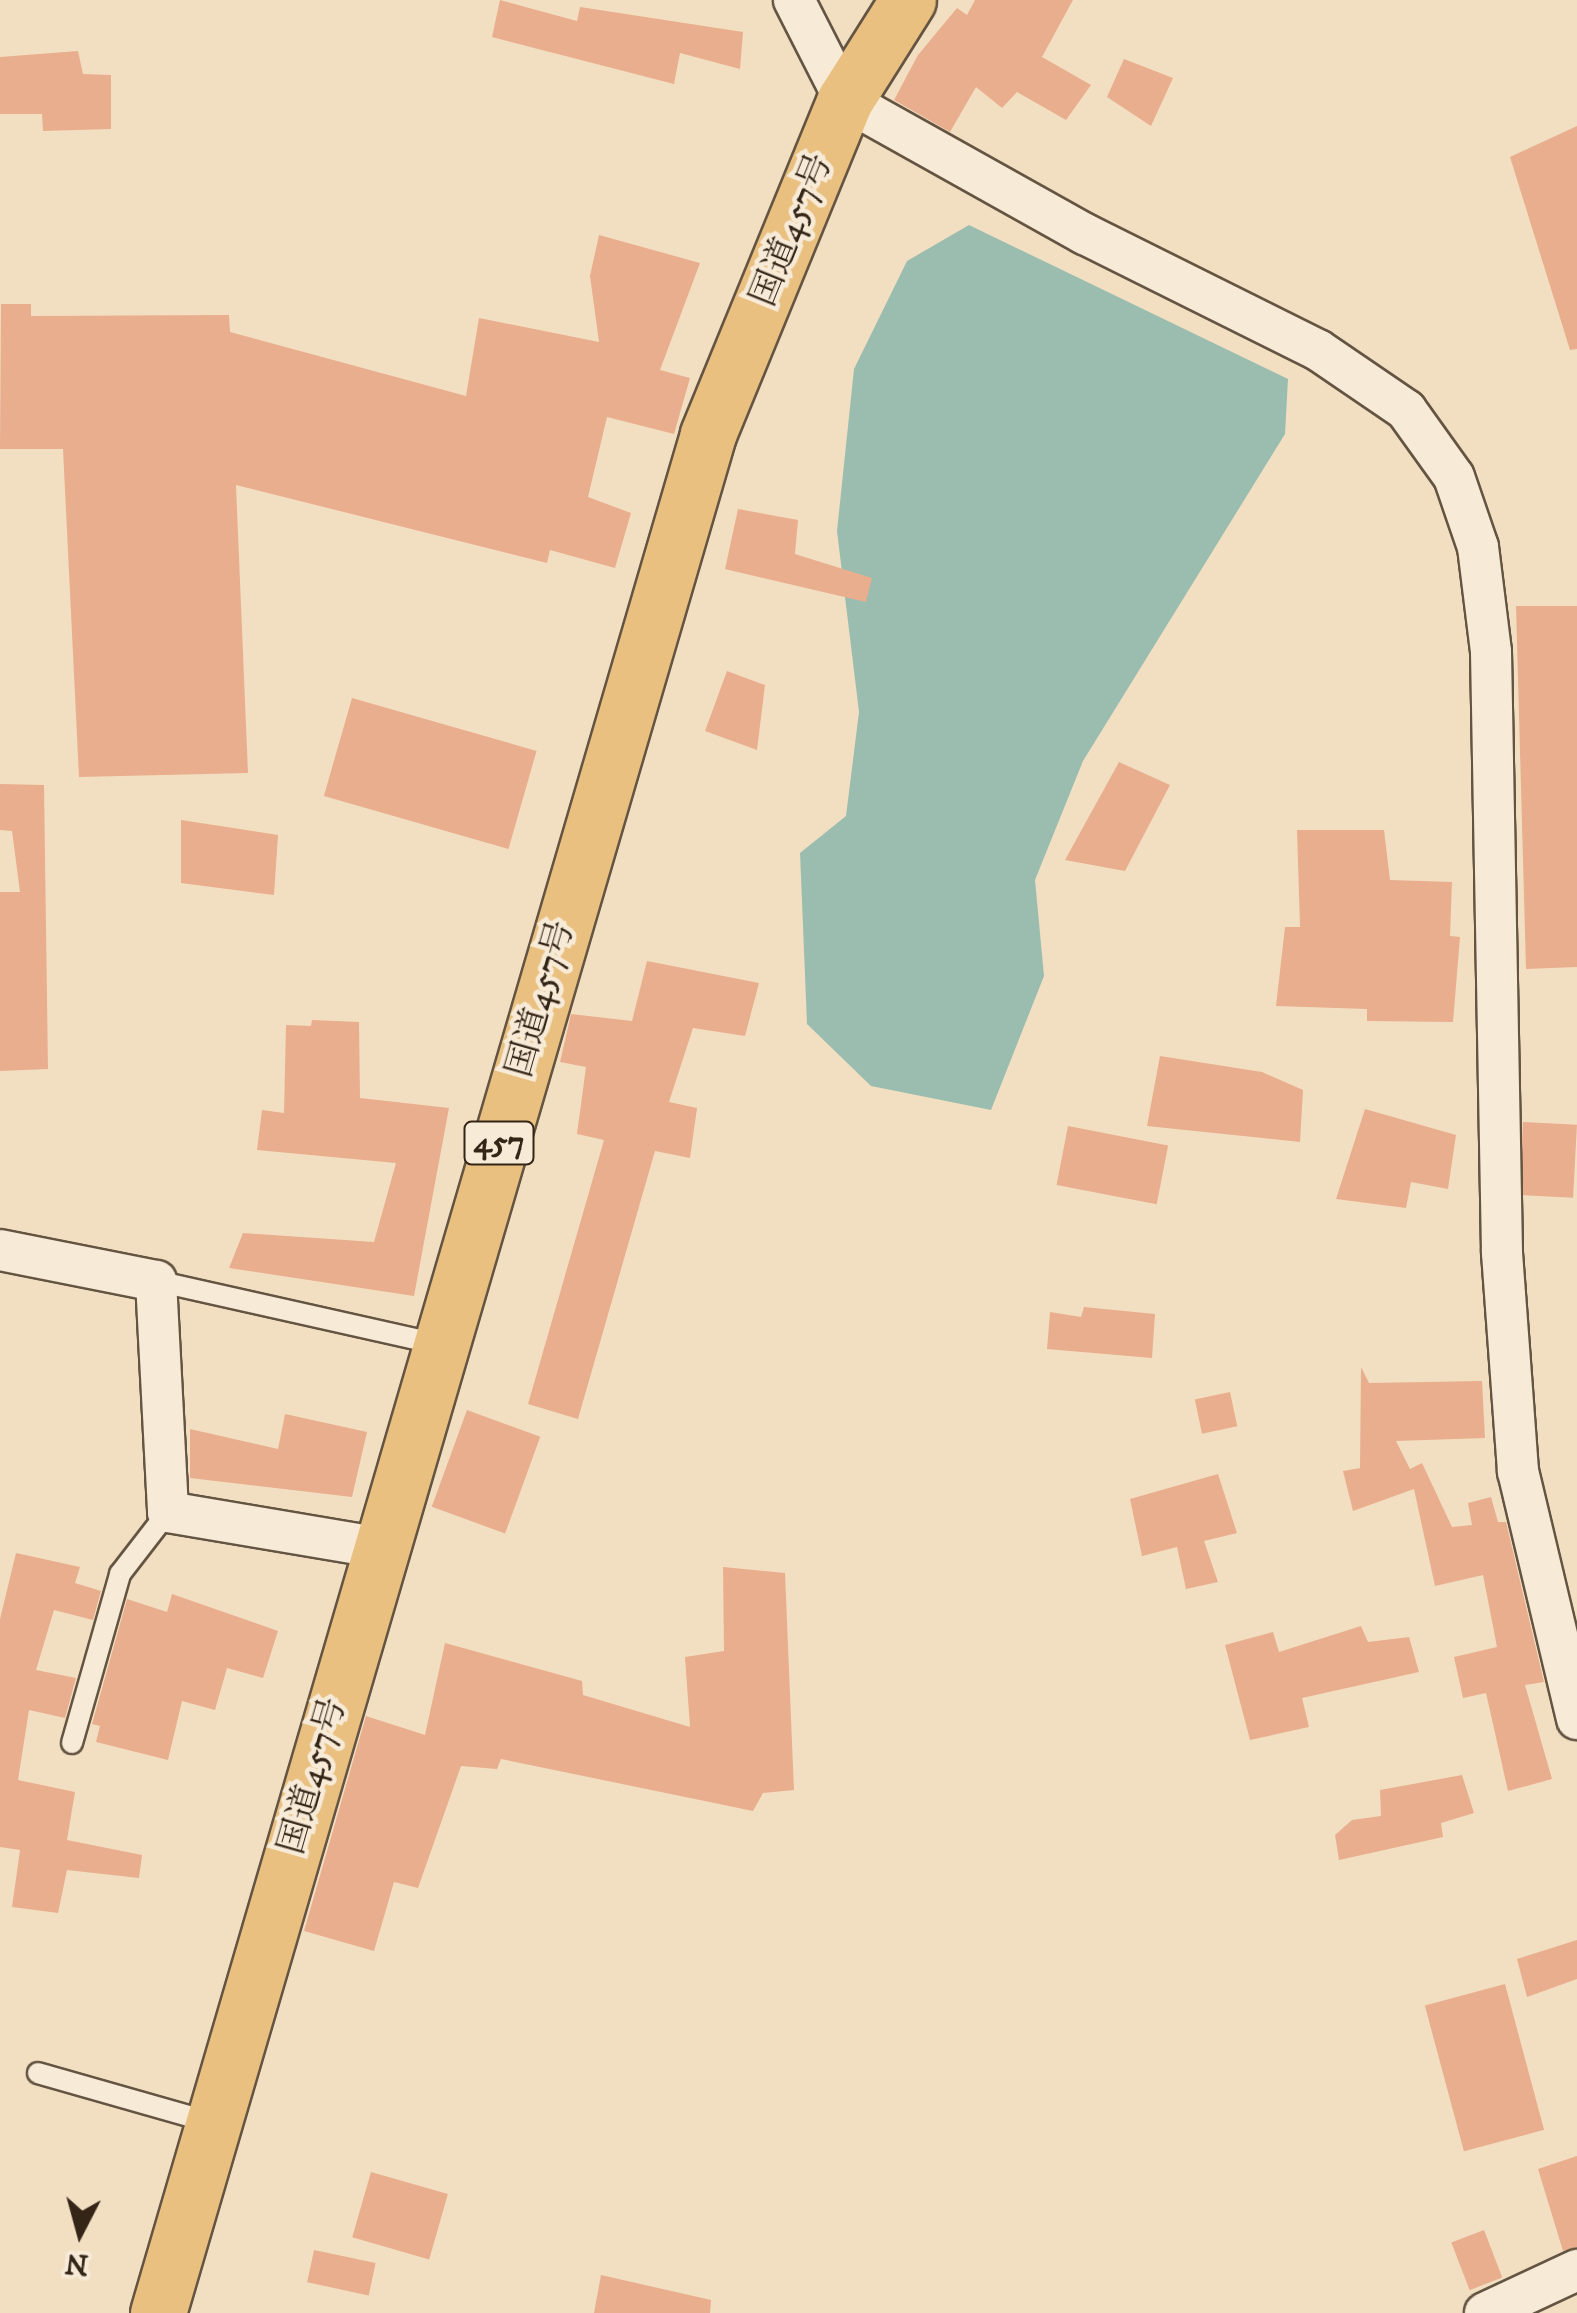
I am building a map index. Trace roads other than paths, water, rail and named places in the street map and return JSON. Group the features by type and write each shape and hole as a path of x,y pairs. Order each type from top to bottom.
{"highway":[{"name":"国道457号","path":"158,2313 708,434 845,100 908,0"}],"street":[{"path":"794,0 845,100 1084,234 1318,350 1406,410 1454,477 1478,547 1492,652 1502,1252 1518,1471 1577,1719"},
{"path":"0,1250 156,1281 168,1512 380,1548"},
{"path":"1485,2313 1577,2270"}],"lane":[{"path":"156,1281 440,1344"},
{"path":"72,1743 120,1574 168,1512"},
{"path":"38,2073 212,2122"}]}
